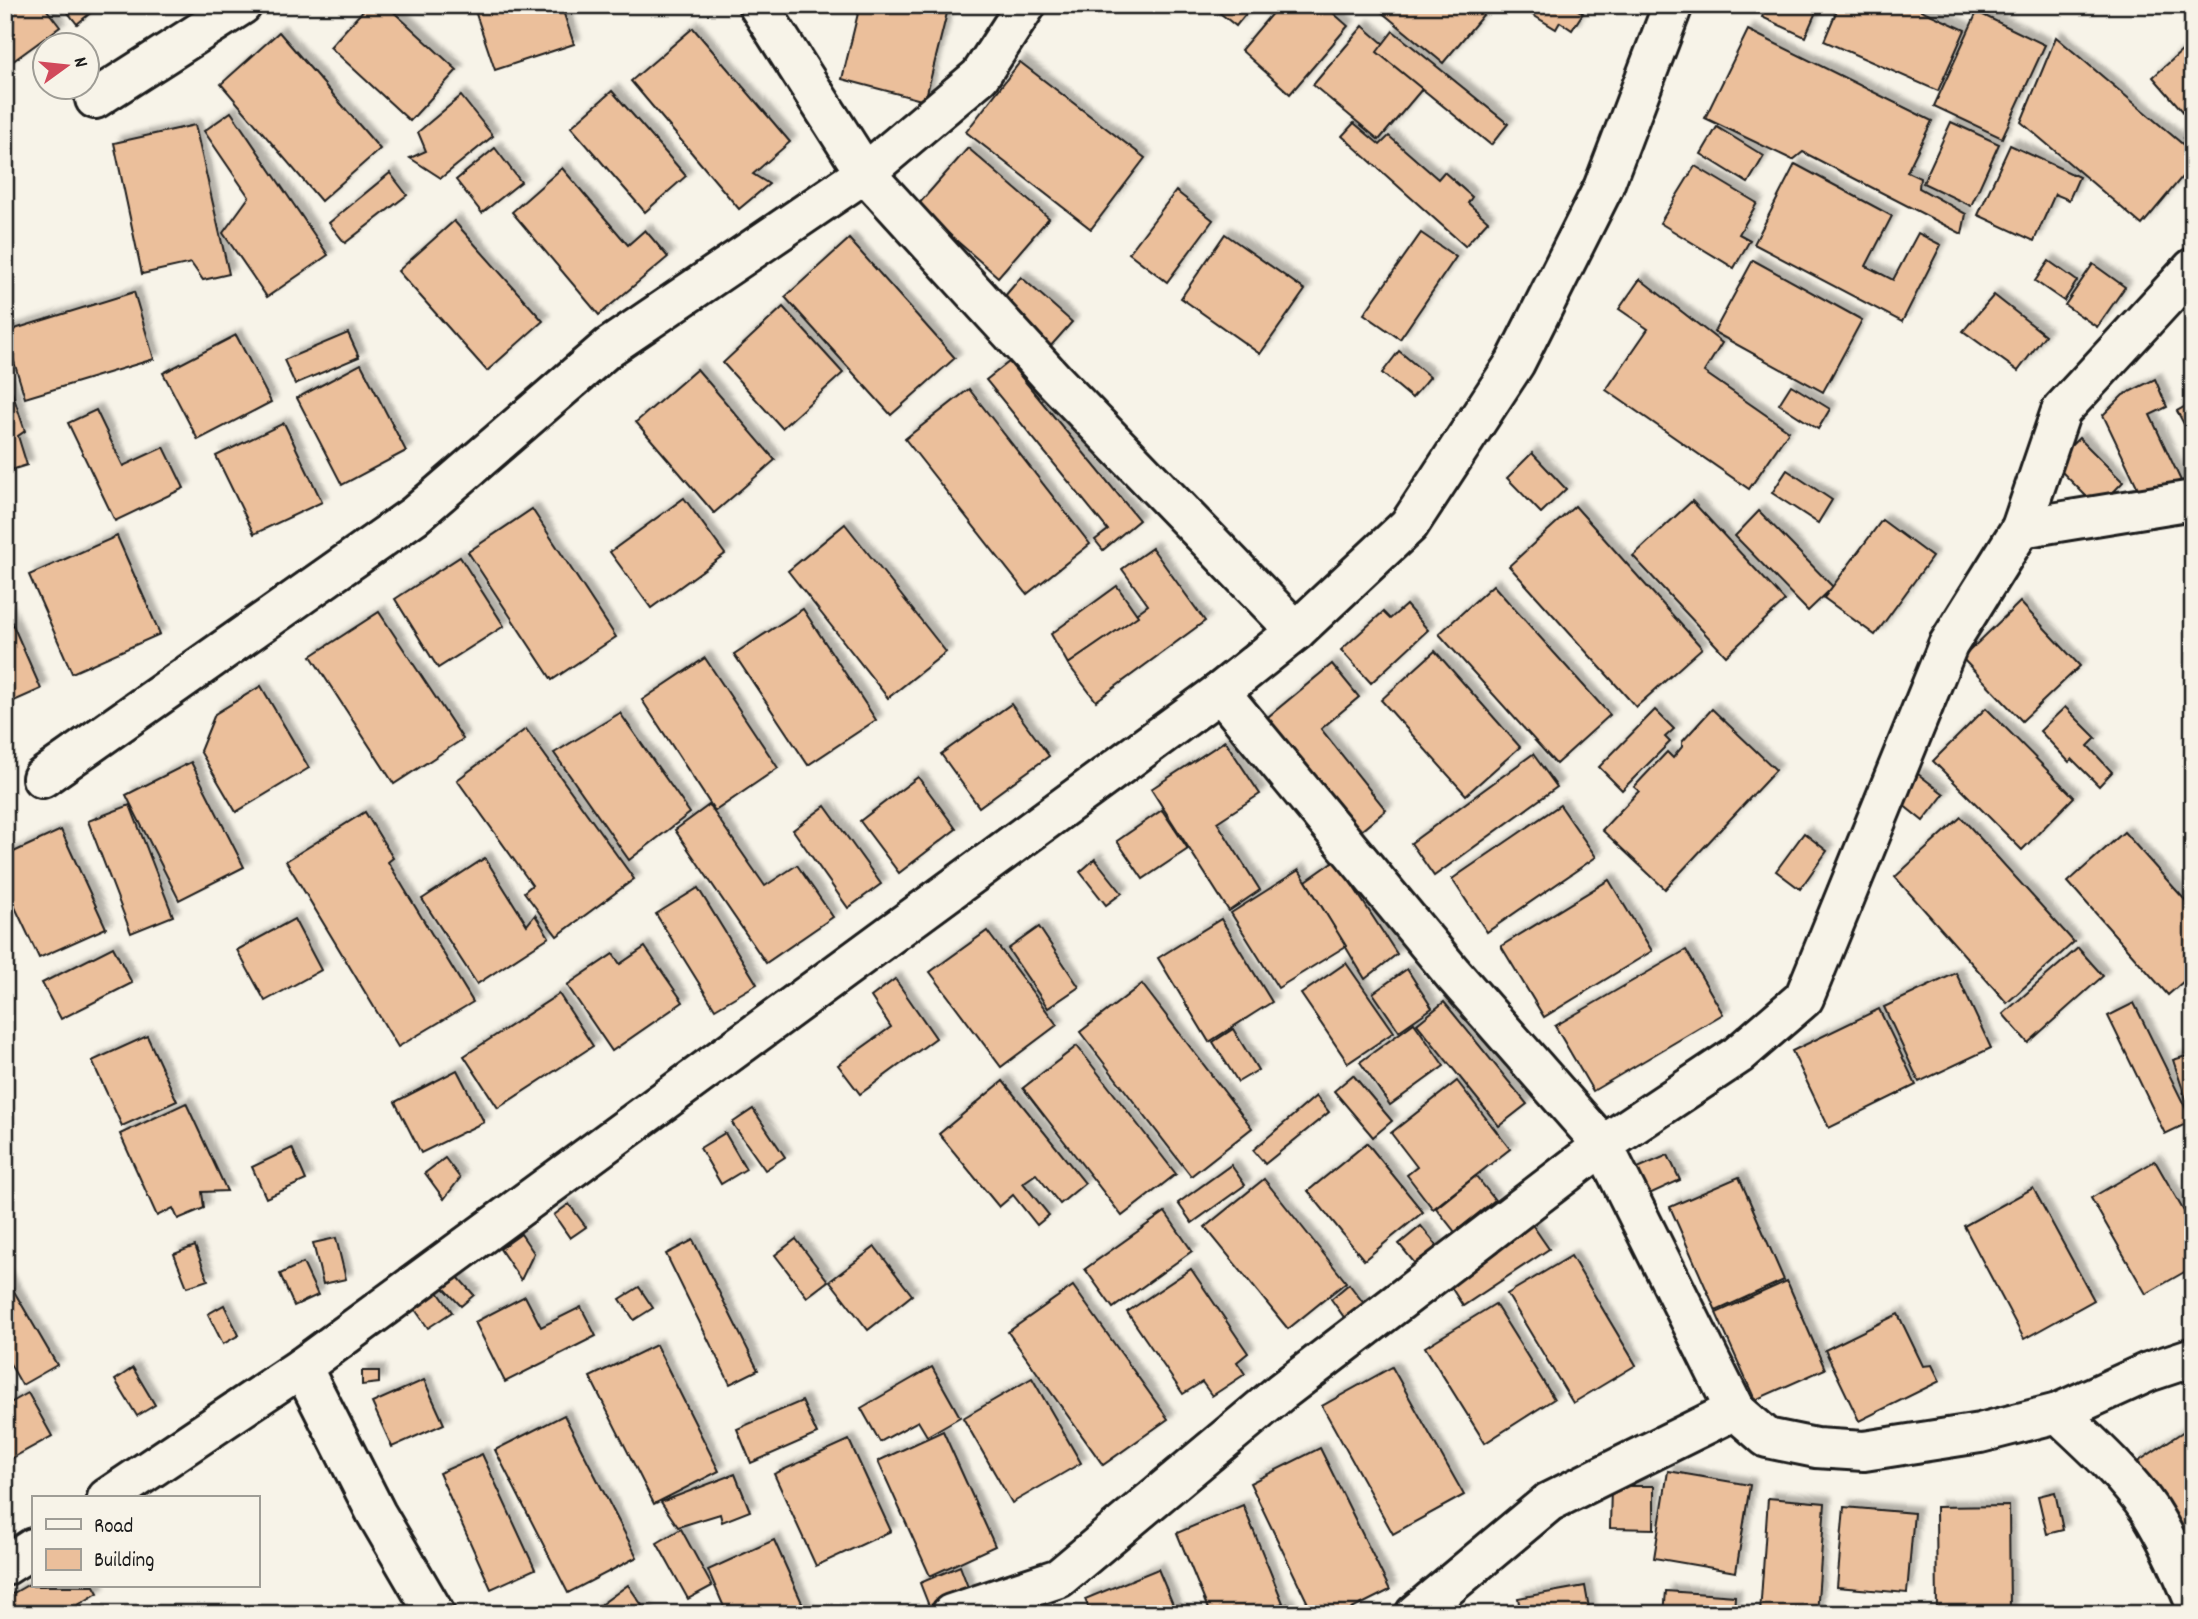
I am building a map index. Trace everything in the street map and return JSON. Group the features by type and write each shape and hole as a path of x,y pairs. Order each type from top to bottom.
{"street":[{"path":"102,95 242,5"},
{"path":"758,5 865,173 1055,381 1296,631"},
{"path":"42,778 415,515 609,347 865,173 980,76 1026,5"},
{"path":"110,1496 302,1367 1220,692 1296,631 1409,525 1515,363 1602,188 1673,5"},
{"path":"951,1614 1059,1578 1281,1392 1604,1145 1738,1055 1804,998 1948,645 2021,528 2061,411 2193,268"},
{"path":"2021,528 2193,500"},
{"path":"1220,692 1453,974 1604,1145 1735,1410 1767,1438 1816,1448 1864,1451 1980,1433 2058,1413 2148,1372 2193,1357"},
{"path":"302,1367 376,1513 436,1614"},
{"path":"1415,1614 1549,1502 1735,1410"},
{"path":"2058,1413 2106,1458 2149,1511 2193,1598"},
{"path":"5,1566 32,1549"}],"building":[{"path":"5,5 43,5 60,27 53,32 32,32 32,47 5,67"},
{"path":"62,5 100,5 77,24"},
{"path":"368,5 386,5 457,70 410,121 330,47"},
{"path":"473,5 561,5 574,44 495,70"},
{"path":"860,5 949,5 925,101 842,79"},
{"path":"1210,5 1253,5 1236,26"},
{"path":"1279,5 1324,5 1348,26 1290,94 1241,50"},
{"path":"1373,5 1484,5 1488,9 1443,63"},
{"path":"1526,5 1574,5 1573,7 1583,13 1572,30 1560,22 1556,29 1523,9"},
{"path":"1767,5 1819,5 1805,37 1762,17"},
{"path":"1839,5 1910,5 1965,30 1938,91 1824,41"},
{"path":"1977,12 2045,45 2002,138 1934,106"},
{"path":"1363,26 1428,82 1379,140 1313,85"},
{"path":"693,28 790,142 753,174 769,184 739,209 631,81"},
{"path":"1748,30 1932,121 1907,172 1920,178 1919,188 1966,214 1962,234 1803,152 1793,160 1705,118"},
{"path":"1393,31 1508,124 1491,145 1377,52"},
{"path":"279,32 380,149 321,201 221,84"},
{"path":"2056,37 2193,153 2193,164 2142,225 2021,122"},
{"path":"2193,41 2193,123 2153,77"},
{"path":"1020,62 1145,158 1091,229 966,132"},
{"path":"612,91 686,176 645,212 571,127"},
{"path":"461,96 493,136 441,178 410,158 426,151 418,132"},
{"path":"231,112 328,255 267,297 223,233 249,197 204,131"},
{"path":"1951,122 1999,144 1971,206 1923,183"},
{"path":"1354,123 1380,145 1389,136 1438,179 1444,172 1472,197 1468,203 1488,221 1465,246 1342,136"},
{"path":"195,125 229,274 203,280 191,263 142,274 114,143"},
{"path":"1717,127 1764,156 1748,183 1701,154"},
{"path":"2010,145 2079,177 2069,200 2055,194 2034,241 1978,215"},
{"path":"495,148 521,182 482,213 456,180"},
{"path":"968,148 1049,218 998,277 917,206"},
{"path":"1795,164 1892,216 1866,266 1893,280 1918,233 1941,245 1902,322 1754,244"},
{"path":"1695,166 1757,203 1739,234 1750,240 1734,268 1660,223"},
{"path":"562,168 628,245 645,230 668,257 599,315 512,212"},
{"path":"390,173 407,195 345,243 329,223"},
{"path":"1176,191 1213,220 1167,282 1129,253"},
{"path":"454,221 543,321 487,371 398,271"},
{"path":"1421,233 1456,257 1400,339 1364,314"},
{"path":"1225,234 1305,290 1260,354 1181,298"},
{"path":"849,239 955,358 891,415 785,297"},
{"path":"1753,260 1862,320 1823,392 1714,332"},
{"path":"2049,261 2077,281 2064,301 2035,281"},
{"path":"2093,264 2125,287 2097,327 2065,305"},
{"path":"1021,277 1072,322 1049,348 999,303"},
{"path":"1640,279 1722,343 1704,372 1789,431 1749,489 1606,390 1648,329 1619,309"},
{"path":"134,292 154,359 25,398 5,332"},
{"path":"1994,295 2045,335 2018,371 1963,331"},
{"path":"2193,297 2193,328 2180,304"},
{"path":"783,307 843,373 782,428 723,363"},
{"path":"348,333 359,357 295,384 284,360"},
{"path":"236,335 271,402 198,440 163,373"},
{"path":"1399,351 1430,377 1412,398 1382,373"},
{"path":"1009,362 1139,520 1103,550 1095,540 1108,530 986,380"},
{"path":"361,364 406,451 342,485 297,398"},
{"path":"697,369 775,460 714,513 636,422"},
{"path":"2155,379 2167,407 2150,415 2183,485 2145,503 2103,415 2123,395"},
{"path":"9,383 25,431 18,436 27,465 5,472 5,384"},
{"path":"1791,385 1830,409 1818,429 1779,404"},
{"path":"969,389 1090,544 1027,594 905,439"},
{"path":"2193,402 2193,441 2177,411"},
{"path":"96,410 123,466 164,447 184,488 115,521 68,423"},
{"path":"284,423 322,502 254,534 216,456"},
{"path":"2079,438 2123,482 2098,508 2053,463"},
{"path":"1532,453 1566,489 1541,513 1507,478"},
{"path":"1787,470 1832,500 1818,523 1772,493"},
{"path":"684,498 725,554 651,608 610,552"},
{"path":"1692,501 1785,601 1726,656 1633,556"},
{"path":"1575,506 1702,648 1636,707 1509,566"},
{"path":"532,509 616,637 552,680 468,552"},
{"path":"1759,511 1833,587 1808,611 1735,536"},
{"path":"1882,520 1932,557 1875,635 1824,598"},
{"path":"845,524 946,652 888,698 788,571"},
{"path":"117,536 160,634 72,673 29,575"},
{"path":"1152,548 1205,621 1096,701 1068,664 1148,605 1122,569"},
{"path":"460,557 504,626 438,668 395,599"},
{"path":"1493,585 1610,715 1556,764 1439,634"},
{"path":"1117,586 1138,616 1068,664 1051,634"},
{"path":"2020,602 2080,666 2022,721 1962,658"},
{"path":"1406,605 1428,630 1371,683 1341,650 1383,612 1390,619"},
{"path":"5,607 41,689 5,705"},
{"path":"803,609 876,720 808,765 734,654"},
{"path":"379,612 463,739 394,784 311,656"},
{"path":"1435,651 1520,747 1466,795 1381,700"},
{"path":"705,658 778,768 715,811 642,700"},
{"path":"1332,664 1359,697 1321,729 1386,810 1350,840 1257,726"},
{"path":"261,686 309,768 236,812 200,751 215,714"},
{"path":"1011,704 1049,756 979,807 941,754"},
{"path":"2065,707 2096,738 2088,746 2112,772 2099,786 2072,759 2069,762 2040,731"},
{"path":"1986,708 2074,797 2022,850 1933,761"},
{"path":"1712,709 1776,770 1665,889 1602,830 1639,791 1634,787 1667,752 1673,758 1682,747 1682,742"},
{"path":"1655,710 1674,729 1665,737 1670,742 1622,790 1599,767"},
{"path":"620,713 690,813 629,860 554,753"},
{"path":"526,729 634,879 557,936 524,892 532,885 457,780"},
{"path":"1225,741 1260,794 1217,822 1260,890 1229,911 1151,789"},
{"path":"1533,754 1557,787 1434,876 1411,843"},
{"path":"191,762 244,867 179,900 126,795"},
{"path":"1918,774 1944,794 1923,821 1897,800"},
{"path":"918,777 956,829 899,873 860,821"},
{"path":"130,805 173,916 131,933 88,821"},
{"path":"709,805 765,886 797,865 833,917 766,963 675,830"},
{"path":"1560,805 1596,857 1487,932 1452,879"},
{"path":"825,806 881,884 848,908 793,830"},
{"path":"1162,810 1188,849 1143,879 1117,841"},
{"path":"365,812 393,858 388,862 473,1002 398,1047 286,861"},
{"path":"1961,817 2074,942 2007,1003 1895,877"},
{"path":"61,830 106,928 39,958 5,886 5,856"},
{"path":"2124,832 2193,909 2193,973 2168,995 2068,882"},
{"path":"1804,833 1827,851 1800,889 1776,871"},
{"path":"485,858 527,925 535,915 549,937 477,984 422,899"},
{"path":"1095,859 1122,893 1106,905 1080,872"},
{"path":"1336,860 1397,954 1365,979 1306,881"},
{"path":"1299,870 1346,946 1278,988 1231,913"},
{"path":"1609,880 1652,951 1544,1017 1501,946"},
{"path":"698,888 757,984 715,1009 656,914"},
{"path":"294,919 321,970 265,1001 237,950"},
{"path":"1221,919 1272,1002 1209,1042 1158,958"},
{"path":"1039,927 1079,987 1048,1008 1008,949"},
{"path":"987,931 1057,1025 1001,1067 930,972"},
{"path":"113,947 132,983 61,1019 42,983"},
{"path":"645,947 683,1002 612,1051 567,985 613,954 620,964"},
{"path":"2078,948 2103,976 2028,1043 2003,1014"},
{"path":"1686,950 1723,1014 1593,1091 1555,1026"},
{"path":"1346,963 1394,1032 1348,1063 1301,994"},
{"path":"1407,969 1432,1008 1399,1031 1373,993"},
{"path":"1956,973 1991,1048 1919,1082 1884,1007"},
{"path":"895,979 936,1038 860,1094 838,1065 891,1027 871,997"},
{"path":"1142,984 1252,1128 1191,1176 1080,1032"},
{"path":"559,994 593,1046 498,1108 464,1056"},
{"path":"1444,1002 1527,1104 1499,1126 1417,1024"},
{"path":"2134,1003 2192,1121 2165,1134 2108,1016"},
{"path":"1879,1009 1916,1085 1829,1128 1792,1051"},
{"path":"1414,1023 1444,1066 1390,1105 1360,1062"},
{"path":"1233,1029 1258,1070 1238,1082 1213,1042"},
{"path":"147,1036 177,1101 122,1126 92,1061"},
{"path":"1077,1046 1176,1174 1122,1216 1023,1088"},
{"path":"2193,1054 2193,1120 2173,1060"},
{"path":"457,1070 484,1122 421,1153 395,1102"},
{"path":"1353,1075 1392,1121 1373,1137 1334,1091"},
{"path":"1003,1081 1085,1183 1060,1204 1036,1174 1023,1183 1049,1215 1037,1225 1013,1195 999,1207 939,1134"},
{"path":"1457,1081 1510,1149 1433,1209 1407,1175 1417,1167 1391,1133"},
{"path":"1316,1096 1329,1112 1265,1164 1253,1150"},
{"path":"186,1103 227,1191 202,1192 204,1208 178,1219 173,1208 157,1216 120,1134"},
{"path":"753,1109 785,1157 765,1170 732,1123"},
{"path":"725,1133 746,1169 721,1184 700,1148"},
{"path":"1367,1143 1423,1212 1364,1260 1308,1191"},
{"path":"292,1148 306,1180 266,1198 252,1167"},
{"path":"1668,1155 1680,1180 1645,1196 1633,1170"},
{"path":"445,1158 460,1178 444,1199 425,1173"},
{"path":"2155,1161 2193,1227 2193,1267 2146,1294 2091,1198"},
{"path":"1231,1165 1245,1185 1192,1223 1178,1203"},
{"path":"1476,1176 1495,1200 1455,1232 1436,1208"},
{"path":"1739,1177 1784,1280 1716,1311 1670,1207"},
{"path":"1264,1179 1346,1282 1288,1329 1205,1227"},
{"path":"2033,1188 2094,1300 2024,1339 1964,1226"},
{"path":"569,1204 586,1227 570,1238 554,1215"},
{"path":"1165,1212 1192,1251 1113,1308 1085,1269"},
{"path":"1529,1220 1549,1249 1463,1306 1444,1276"},
{"path":"1421,1226 1439,1248 1417,1266 1399,1244"},
{"path":"521,1234 534,1253 521,1280 500,1249"},
{"path":"336,1238 346,1279 323,1284 313,1243"},
{"path":"796,1239 828,1281 807,1297 775,1255"},
{"path":"693,1240 758,1370 730,1384 666,1254"},
{"path":"195,1246 208,1280 187,1287 174,1254"},
{"path":"875,1247 912,1295 868,1330 830,1281"},
{"path":"1571,1256 1636,1365 1573,1403 1507,1294"},
{"path":"303,1263 318,1295 294,1306 280,1274"},
{"path":"1191,1269 1248,1353 1237,1362 1245,1374 1212,1396 1202,1382 1183,1394 1127,1312"},
{"path":"5,1276 57,1365 22,1385 5,1355"},
{"path":"457,1276 474,1295 461,1306 444,1288"},
{"path":"1787,1281 1825,1369 1755,1400 1716,1313"},
{"path":"1349,1284 1365,1305 1346,1320 1331,1299"},
{"path":"1073,1286 1168,1419 1103,1465 1008,1332"},
{"path":"639,1287 653,1308 634,1320 620,1299"},
{"path":"438,1292 452,1312 428,1328 414,1308"},
{"path":"525,1296 541,1327 581,1307 596,1336 505,1382 475,1322"},
{"path":"1495,1304 1554,1399 1485,1443 1425,1347"},
{"path":"224,1305 239,1335 223,1344 208,1314"},
{"path":"1898,1314 1923,1366 1932,1365 1940,1381 1859,1421 1825,1350"},
{"path":"656,1345 719,1471 654,1504 590,1377"},
{"path":"932,1367 960,1417 927,1436 918,1421 880,1442 861,1408"},
{"path":"1392,1367 1464,1495 1393,1534 1322,1406"},
{"path":"133,1368 155,1405 137,1416 115,1380"},
{"path":"362,1371 379,1371 379,1383 362,1385"},
{"path":"1032,1378 1081,1463 1012,1503 963,1418"},
{"path":"424,1380 444,1424 392,1447 372,1403"},
{"path":"28,1393 52,1436 5,1462 5,1406"},
{"path":"802,1401 817,1434 751,1463 737,1429"},
{"path":"564,1415 637,1557 568,1593 495,1450"},
{"path":"2193,1425 2193,1549 2136,1463"},
{"path":"943,1431 995,1546 930,1576 878,1461"},
{"path":"849,1440 891,1531 816,1566 774,1474"},
{"path":"1320,1448 1390,1590 1342,1614 1313,1614 1250,1483"},
{"path":"482,1454 535,1569 491,1589 439,1473"},
{"path":"1668,1471 1750,1485 1736,1572 1654,1558"},
{"path":"735,1474 750,1511 722,1522 720,1514 678,1527 661,1502"},
{"path":"1611,1486 1654,1486 1654,1529 1610,1528"},
{"path":"2055,1492 2063,1530 2047,1534 2038,1496"},
{"path":"1768,1498 1825,1503 1817,1614 1760,1614"},
{"path":"1243,1505 1283,1603 1256,1614 1210,1614 1177,1533"},
{"path":"2009,1506 2010,1614 1937,1614 1936,1507"},
{"path":"1844,1507 1914,1513 1907,1593 1837,1587"},
{"path":"681,1529 712,1586 688,1599 657,1543"},
{"path":"774,1540 807,1614 727,1614 708,1570"},
{"path":"960,1566 969,1590 929,1606 920,1583"},
{"path":"1158,1569 1177,1614 1091,1614 1085,1599"},
{"path":"32,1583 32,1588 95,1588 98,1593 63,1614 5,1614 5,1598"},
{"path":"628,1585 648,1614 588,1614"},
{"path":"1585,1586 1590,1614 1521,1614 1518,1598"},
{"path":"1666,1591 1735,1596 1734,1614 1664,1614"},
{"path":"1287,1604 1291,1614 1263,1614"}]}
